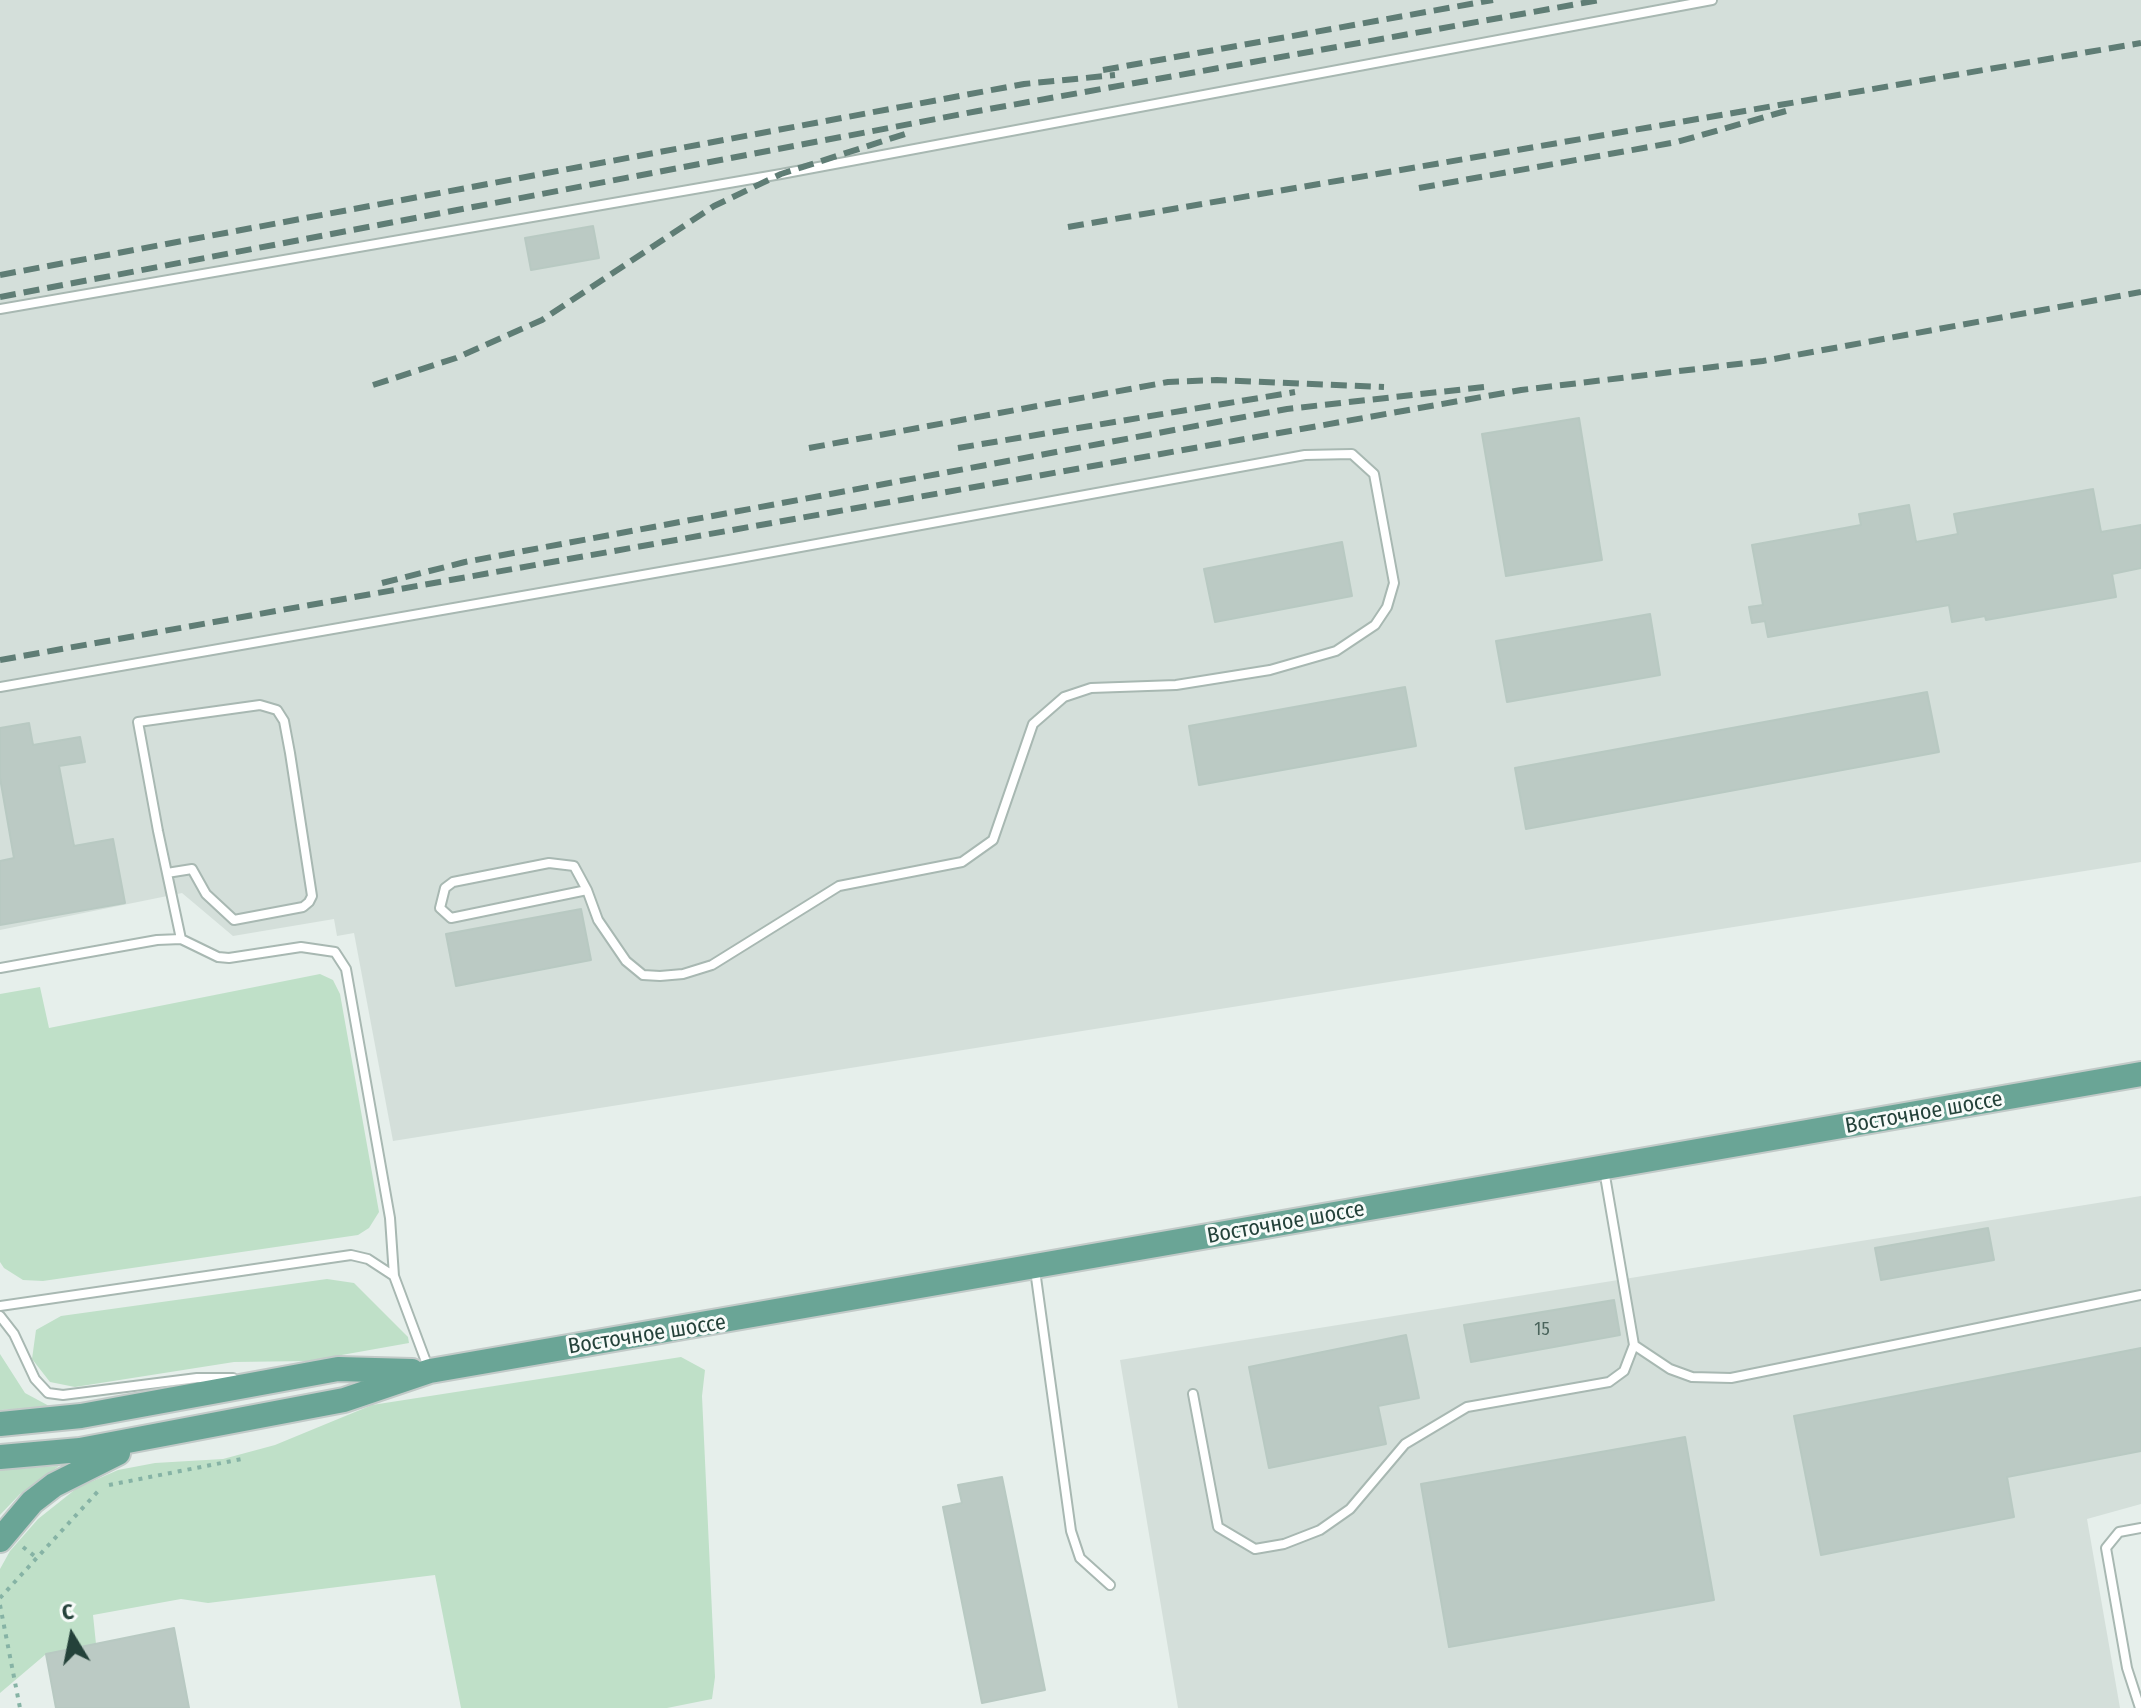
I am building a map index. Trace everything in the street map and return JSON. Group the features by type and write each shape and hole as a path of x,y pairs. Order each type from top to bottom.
{"main road":[{"name":"Восточное шоссе","path":"163,1435 344,1400 430,1371 762,1316 2141,1074"},
{"name":"Восточное шоссе","path":"0,1424 81,1416 338,1369 430,1371"},
{"path":"0,1457 80,1450 163,1435"},
{"path":"0,1540 32,1502 54,1485 163,1435"}],"lane":[{"path":"0,309 781,174 1712,0"},
{"path":"0,687 713,563 1305,455 1352,454 1374,474 1394,583 1387,607 1375,625 1336,651 1282,668 1176,685 1091,688 1064,697 1033,724 993,840 962,862 839,886 712,965 660,976 643,975 626,961 598,920 587,890 574,866 549,863 453,882 445,888 440,908 451,918 587,890"},
{"path":"167,873 192,869 206,894 234,920 303,907 309,902 312,896 290,753 284,721 277,710 260,705 138,722 167,873 181,939"},
{"path":"0,968 157,940 181,939 218,957 301,947 335,952 343,960 390,1218 394,1276 430,1371"},
{"path":"1193,1394 1218,1527 1255,1549 1284,1544 1320,1530 1340,1516 1382,1476 1405,1444 1467,1407 1609,1382 1624,1371 1634,1345 1604,1169"},
{"path":"0,1306 351,1255 368,1259 394,1276"},
{"path":"1034,1266 1071,1531 1080,1558 1110,1585"},
{"path":"1634,1345 1670,1369 1692,1377 1731,1378 2141,1295"},
{"path":"0,1316 14,1334 35,1379 48,1393 63,1395 197,1378 302,1376"},
{"path":"2140,1708 2127,1668 2106,1548 2119,1532 2141,1528"}],"path":[{"path":"0,1598 104,1486 242,1459"},
{"path":"0,1605 20,1708"}],"shaded area":[{"path":"0,0 2141,0 2141,862 393,1141 354,933 337,936 334,919 233,936 182,893 0,930"},
{"path":"2141,1196 2141,1504 2087,1519 2120,1708 1178,1708 1120,1360"}],"green space":[{"path":"320,974 333,980 340,994 379,1212 369,1228 358,1235 43,1281 23,1280 4,1268 0,1262 0,994 40,987 49,1028"},
{"path":"327,1279 354,1283 408,1337 409,1343 308,1361 234,1362 75,1387 50,1382 32,1359 36,1330 61,1316"},
{"path":"0,1354 25,1393 51,1407 0,1410"},
{"path":"681,1357 705,1370 702,1396 715,1677 712,1699 667,1708 461,1708 435,1575 208,1603 181,1599 93,1615 96,1644 46,1654 0,1693 0,1569 10,1551 38,1519 77,1488 118,1470 155,1463 223,1459 275,1445 372,1405"},
{"path":"59,1466 20,1494 0,1515 0,1470"}],"building":[{"path":"593,226 599,258 531,270 525,238"},
{"path":"1579,418 1602,560 1506,576 1482,434"},
{"path":"2093,489 2101,532 2141,525 2141,568 2112,574 2116,597 1986,620 1985,616 1952,622 1949,605 1768,637 1765,621 1752,623 1749,607 1763,605 1752,545 1861,525 1859,514 1909,505 1916,542 1958,534 1954,514"},
{"path":"1342,542 1352,596 1215,622 1204,569"},
{"path":"1650,614 1660,675 1507,702 1496,641"},
{"path":"1405,687 1416,746 1199,785 1189,726"},
{"path":"1927,692 1939,752 1526,829 1515,768"},
{"path":"29,723 33,745 80,737 85,762 59,766 74,846 113,839 125,903 0,925 0,861 14,858 0,778 0,728"},
{"path":"581,909 591,960 456,986 446,934"},
{"path":"1988,1228 1994,1260 1881,1280 1875,1248"},
{"path":"1614,1300 1620,1335 1471,1362 1464,1325"},
{"path":"1406,1335 1419,1398 1378,1406 1386,1444 1269,1468 1249,1367"},
{"path":"2141,1348 2141,1451 2007,1477 2014,1517 1821,1555 1794,1416"},
{"path":"1685,1437 1714,1600 1449,1647 1421,1484"},
{"path":"1002,1477 1045,1690 982,1703 943,1507 962,1503 958,1485"},
{"path":"174,1628 189,1708 56,1708 46,1654"}],"railway":[{"path":"1103,70 1493,0"},
{"path":"0,297 978,111 1600,0"},
{"path":"1068,227 2141,43"},
{"path":"0,275 1024,84 1115,75"},
{"path":"1419,188 1677,142 1786,111"},
{"path":"373,385 456,358 542,320 714,206 781,174 905,134"},
{"path":"0,660 1521,390 1763,361 2141,292"},
{"path":"809,448 1168,382 1217,380 1384,387"},
{"path":"382,583 465,562 1287,409 1484,387"},
{"path":"958,448 1295,392"}]}
